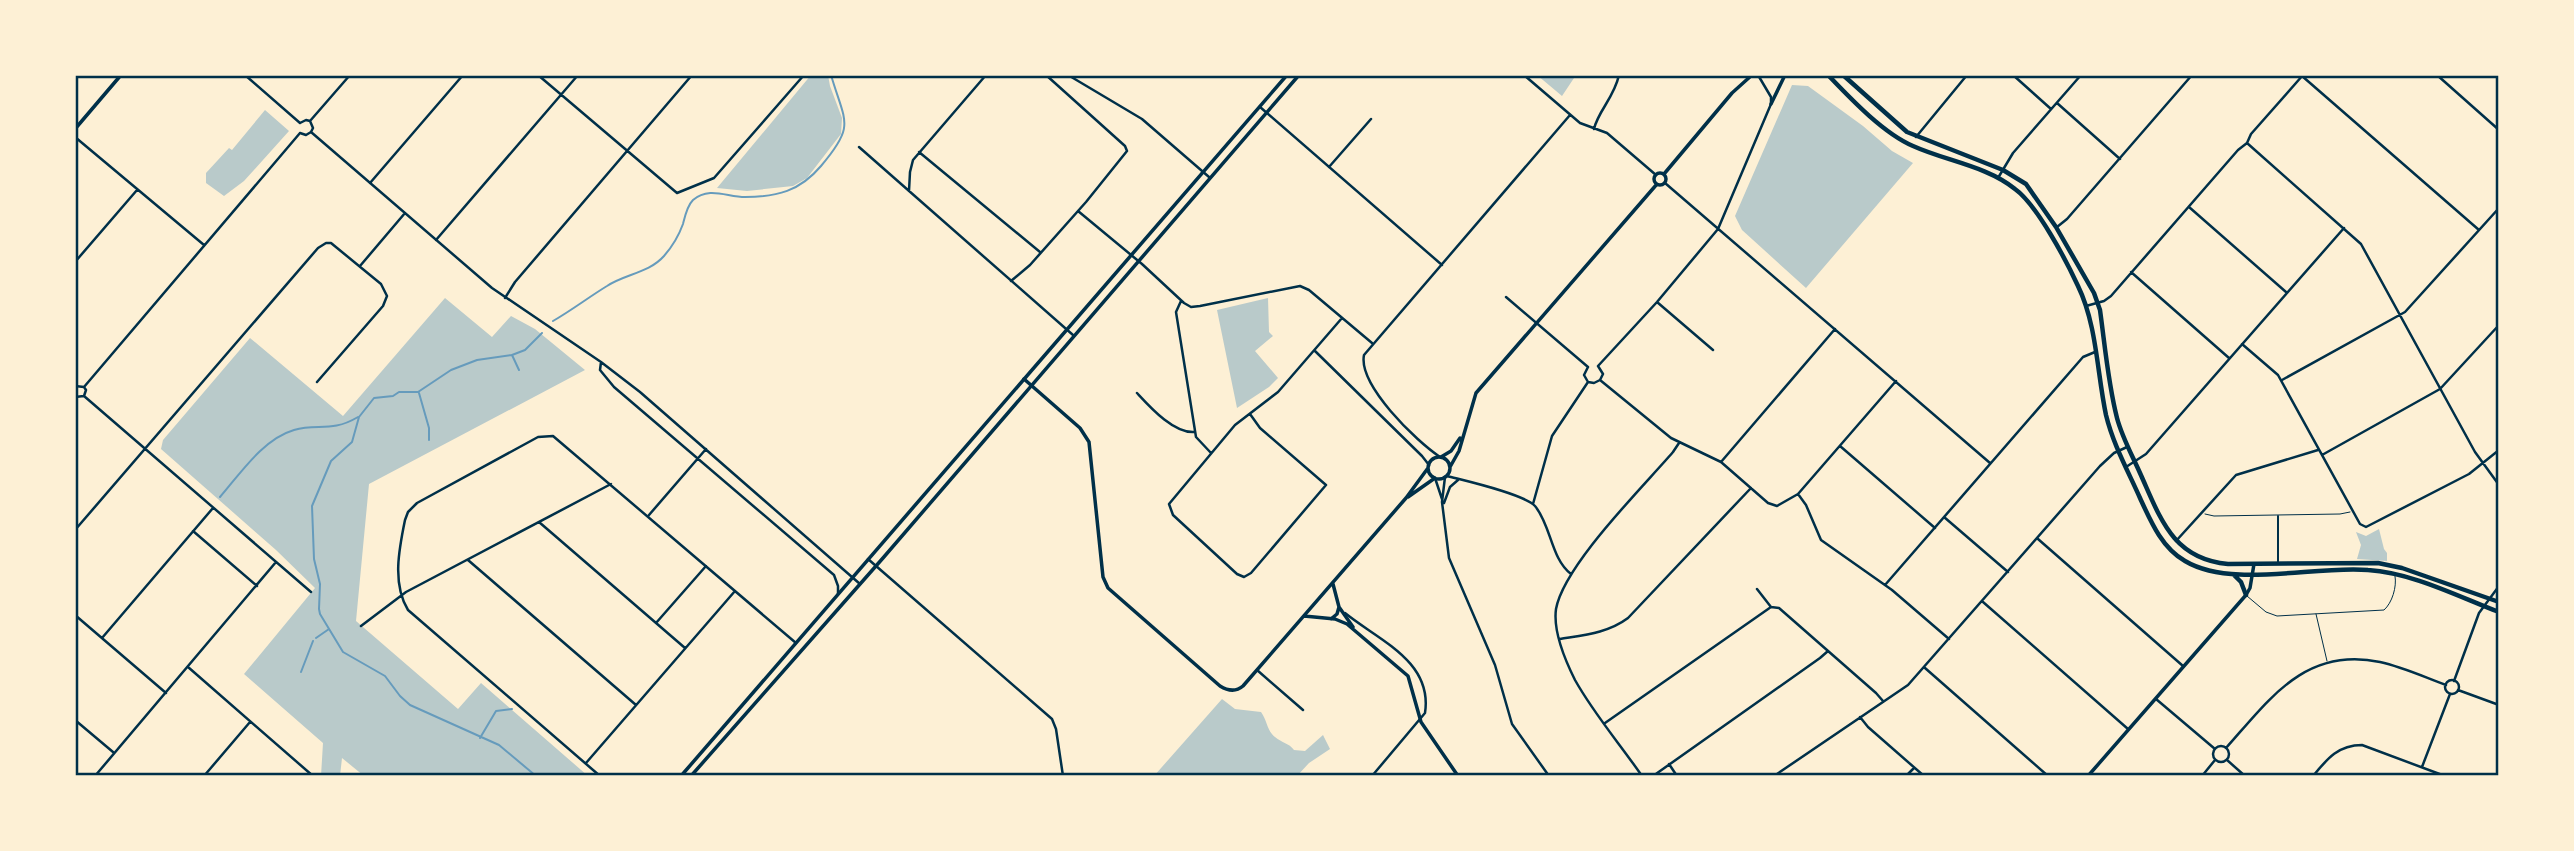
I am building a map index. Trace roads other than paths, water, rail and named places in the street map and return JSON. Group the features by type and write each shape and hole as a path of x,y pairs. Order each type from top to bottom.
{"highway":[{"path":"1843,75 1888,117 1916,137 2003,170 2026,184 2089,282 2098,303 2117,418 2160,516 2176,541 2196,556 2211,562 2228,564 2378,563 2402,568 2499,602"},
{"path":"1832,77 1903,141 1998,178 2015,188 2028,201 2071,272 2086,306 2106,413 2119,451 2148,517 2171,550 2186,562 2204,570 2253,573 2362,569 2394,574 2499,612"},
{"path":"2233,573 2241,582 2246,595"}],"street":[{"path":"76,126 121,75"},
{"path":"83,387 300,133 300,123 245,75"},
{"path":"310,121 350,75"},
{"path":"370,183 463,75"},
{"path":"538,75 677,193 714,178 804,75"},
{"path":"436,240 578,75"},
{"path":"505,298 515,282 692,75"},
{"path":"909,191 911,165 919,152 986,75"},
{"path":"1011,281 1041,253 1126,154 1127,148 1046,75"},
{"path":"1068,75 1142,119 1209,177"},
{"path":"681,776 1287,75"},
{"path":"691,776 876,566 1298,75"},
{"path":"1524,75 1585,126 1610,136 1656,175 1657,184"},
{"path":"1594,130 1597,119 1611,100 1619,75"},
{"path":"1656,175 1664,174 1732,93 1752,75"},
{"path":"1758,75 1771,97 1772,104"},
{"path":"1506,297 1588,367 1598,366 1657,302 1718,229 1785,75"},
{"path":"1916,137 1967,75"},
{"path":"2013,75 2051,109"},
{"path":"1998,178 2013,153 2081,75"},
{"path":"2056,228 2067,219 2192,75"},
{"path":"2437,75 2499,130"},
{"path":"2086,306 2111,296 2238,150 2248,144 2252,134 2303,76 2479,230"},
{"path":"2057,103 2120,159"},
{"path":"1260,107 1442,265"},
{"path":"1450,467 1447,460 1402,425 1364,372 1364,355 1570,115"},
{"path":"1329,167 1371,119"},
{"path":"300,123 303,120 310,121"},
{"path":"310,121 313,125 312,132"},
{"path":"300,133 306,135 312,132"},
{"path":"312,132 505,298 601,362 706,449 860,584"},
{"path":"75,137 204,246"},
{"path":"2248,144 2364,247 2440,389 2483,464 2499,485"},
{"path":"859,148 1073,335"},
{"path":"919,152 1041,253"},
{"path":"1664,174 1665,183"},
{"path":"1549,776 1508,715 1495,665 1450,558 1443,504 1446,476 1459,451 1476,393 1657,184 1665,183 1990,463"},
{"path":"75,262 137,190"},
{"path":"2189,207 2287,293"},
{"path":"2281,380 2400,315 2499,208"},
{"path":"1078,211 1138,260 1181,301 1195,307 1300,286 1309,289 1373,343"},
{"path":"360,265 405,213"},
{"path":"2126,467 2146,454 2344,228"},
{"path":"75,530 318,248 326,243 335,245 360,265 381,284 387,296 383,306 317,382"},
{"path":"2132,272 2230,359"},
{"path":"1181,301 1176,312 1195,432 1198,442 1211,453"},
{"path":"1657,302 1713,349"},
{"path":"1250,414 1260,428 1326,485 1251,573 1244,577 1237,575 1173,514 1169,508 1171,501 1235,425 1278,392 1342,318"},
{"path":"2322,455 2440,389 2499,325"},
{"path":"1721,462 1835,329"},
{"path":"2242,344 2281,380 2360,524 2366,527 2392,516 2483,464 2499,450"},
{"path":"1314,350 1424,457 1435,478 1443,504"},
{"path":"1885,585 2083,357 2095,352"},
{"path":"601,362 600,370 614,387 834,575 838,594"},
{"path":"1588,382 1600,380 1602,372 1598,366"},
{"path":"1588,367 1584,375 1588,382"},
{"path":"1024,379 1080,428 1089,442 1103,577 1108,588 1223,688 1230,690 1240,689 1406,498 1433,459 1451,451 1463,434"},
{"path":"1600,380 1678,443 1721,462 1772,506 1782,505 1798,494 1896,381"},
{"path":"1533,504 1552,436 1588,382"},
{"path":"75,386 83,387"},
{"path":"83,387 86,390 84,396"},
{"path":"1137,393 1177,428 1185,432 1195,432"},
{"path":"75,397 84,396 311,592"},
{"path":"600,776 413,615 401,596 398,579 403,529 408,512 417,503 538,437 548,435 561,440 796,643"},
{"path":"1642,776 1574,678 1560,639 1556,618 1557,605 1571,574 1585,554 1678,443"},
{"path":"1840,446 1935,528"},
{"path":"1774,776 1908,685 2100,466 2128,447"},
{"path":"648,516 706,449"},
{"path":"2176,541 2236,475 2319,449"},
{"path":"1406,498 1435,478 1446,476 1519,497 1533,504 1541,514 1564,567 1571,574"},
{"path":"1443,504 1450,487 1459,479"},
{"path":"362,626 401,596 611,483"},
{"path":"1560,639 1601,632 1628,618 1751,488"},
{"path":"1798,494 1806,505 1821,540 1885,585 1950,640"},
{"path":"102,638 213,508"},
{"path":"2278,516 2278,564"},
{"path":"1944,517 2008,573"},
{"path":"539,522 685,649"},
{"path":"193,531 257,586"},
{"path":"2038,539 2183,666"},
{"path":"868,559 1052,719 1063,776"},
{"path":"468,560 636,705"},
{"path":"95,776 276,562"},
{"path":"2088,776 2246,595 2254,564"},
{"path":"656,624 706,566"},
{"path":"1333,582 1340,609 1354,629 1408,676 1419,719 1458,776"},
{"path":"2454,681 2483,605 2499,586"},
{"path":"1757,589 1771,607"},
{"path":"586,763 735,591"},
{"path":"1983,602 2129,729"},
{"path":"1605,723 1771,607 1779,608 1883,701"},
{"path":"1331,619 1340,609"},
{"path":"1340,609 1376,633 1418,672 1426,706 1425,713 1372,776"},
{"path":"75,615 166,693"},
{"path":"1304,616 1331,619 1354,629"},
{"path":"1653,776 1828,651"},
{"path":"2226,748 2275,692 2303,672 2327,663 2360,660 2381,662 2446,685"},
{"path":"188,667 313,776"},
{"path":"1925,668 2048,776"},
{"path":"1257,670 1303,710"},
{"path":"2446,685 2454,681"},
{"path":"2454,681 2458,684 2458,690"},
{"path":"2446,685 2450,694"},
{"path":"2422,767 2450,694 2458,690 2499,705"},
{"path":"2155,698 2215,748"},
{"path":"1860,717 1924,776"},
{"path":"75,720 114,753"},
{"path":"204,776 250,722"},
{"path":"2313,776 2329,757 2351,745 2362,745 2445,776"},
{"path":"2215,748 2226,748 2229,752 2227,760"},
{"path":"2215,748 2215,760"},
{"path":"2215,760 2227,760"},
{"path":"2202,776 2215,760"},
{"path":"2227,760 2245,776"},
{"path":"1669,764 1677,776"},
{"path":"1906,776 1915,768"}],"lane":[{"path":"2201,511 2214,516 2340,514 2353,511"},
{"path":"2246,595 2272,615 2387,609 2396,586 2394,574"},
{"path":"2315,613 2327,663"}],"waterway":[{"path":"553,321 614,282 658,262 677,237 689,205 699,196 712,193 745,197 778,194 796,187 813,175 832,152 843,132 843,114 831,75"},
{"path":"536,776 499,745 410,705 385,676 343,652 320,614 320,584 314,559 312,506 331,461 352,442 359,417 374,398 393,396 399,392 418,392 451,370 477,360 512,355 525,350 542,333"},
{"path":"512,355 519,370"},
{"path":"419,393 429,428 429,440"},
{"path":"220,497 253,458 272,441 294,430 340,425 358,417"},
{"path":"316,638 329,629"},
{"path":"301,672 313,641"},
{"path":"480,738 496,711 512,709"}]}
